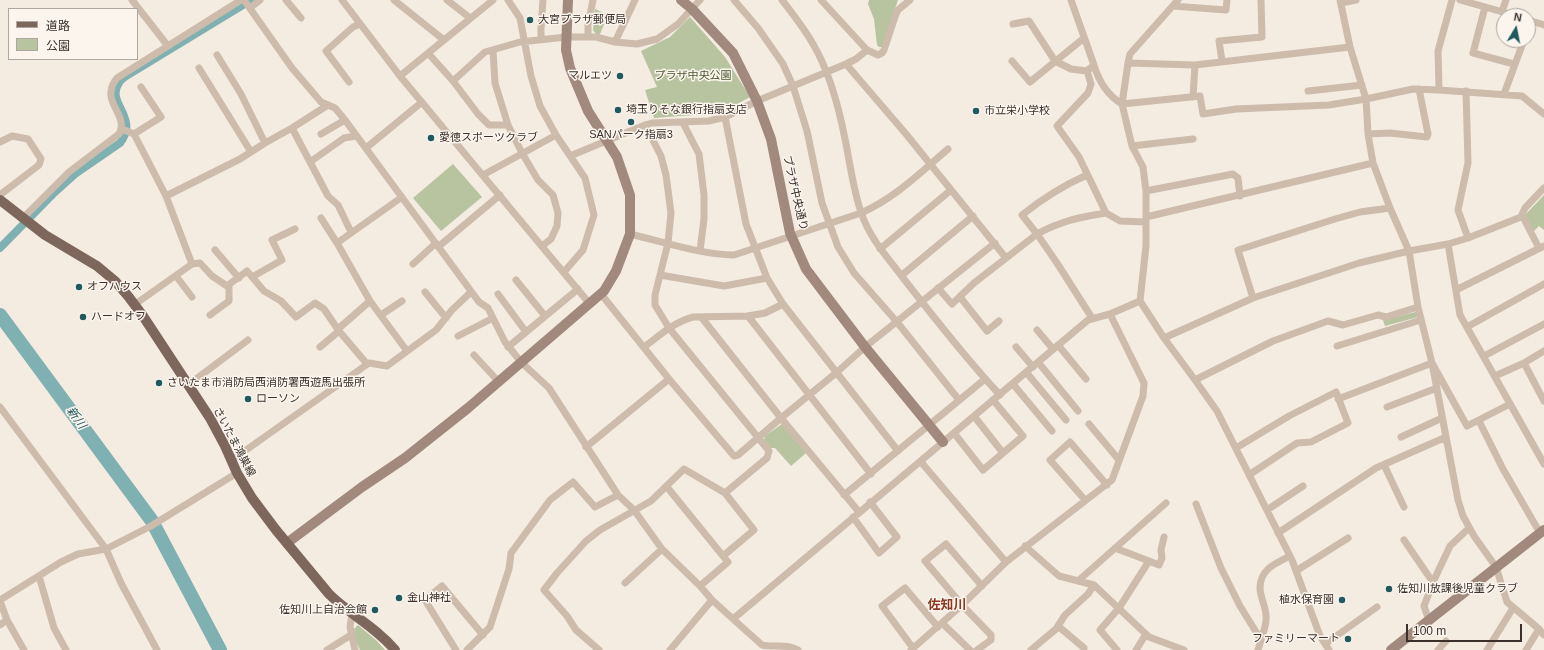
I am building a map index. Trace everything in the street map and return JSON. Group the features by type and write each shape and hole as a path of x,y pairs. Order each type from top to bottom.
{"main road":[{"name":"さいたま鴻巣線","path":"0,200 45,235 86,259 107,274 134,305 210,418 232,460 237,473 258,507 329,594 352,614 378,633 395,650"}],"street":[{"path":"132,0 168,46"},
{"path":"22,218 69,172 119,134 122,129 121,122 110,93 114,82 122,74 241,0"},
{"path":"244,0 292,68 321,102 335,108 345,120 479,302 488,308 508,347 521,362 549,388 618,495 634,510 662,550 700,586 712,600 762,645 785,646 798,650"},
{"path":"250,8 260,0"},
{"path":"286,0 301,18"},
{"path":"342,0 360,24 379,54 422,102 589,303"},
{"path":"394,0 444,40"},
{"path":"447,0 470,18"},
{"path":"400,76 493,0"},
{"path":"508,0 520,18 540,106 556,135 585,178 594,215 583,250 564,272"},
{"path":"541,39 543,0"},
{"path":"286,543 362,487 405,458 601,294 616,271 630,234 630,195 617,157 588,111 570,68 566,50 568,0"},
{"path":"588,37 588,25 593,0"},
{"path":"615,42 635,0"},
{"name":"プラザ中央通り","path":"681,0 692,9 733,53 757,101 771,139 792,236 806,268 865,347 943,442"},
{"path":"453,81 485,52 525,41 566,37 596,37 615,42 638,44 657,39 678,24 700,0"},
{"path":"734,0 758,28 784,64 793,86 807,131 822,203 838,247 854,273 896,321 959,400"},
{"path":"782,0 800,23 814,45 826,73 839,112 861,213 871,234 880,249 922,302 985,379 1000,395"},
{"path":"821,0 867,50 878,55 882,53 898,10 910,0"},
{"path":"1071,0 1097,76 1104,89 1115,100 1122,104 1200,96 1203,114 1236,109 1329,105 1419,89 1522,96 1544,114"},
{"path":"1227,0 1226,10 1175,3 1130,54 1122,104 1132,146 1143,167 1146,191 1146,246 1140,301 1164,338 1217,411 1290,556 1320,636 1327,647 1376,607"},
{"path":"1222,61 1219,41 1262,37 1261,0"},
{"path":"1356,0 1340,1 1350,47 1366,99 1368,134 1373,163 1390,208 1409,251 1418,307 1432,363 1458,500 1469,528 1496,567 1507,602 1542,632 1526,650"},
{"path":"1439,90 1438,51 1452,0"},
{"path":"1460,0 1496,10"},
{"path":"1485,7 1472,53 1514,64"},
{"path":"1013,24 1029,21 1055,61 1071,69 1087,71 1094,65"},
{"path":"349,82 326,51 353,27 360,24"},
{"path":"1012,61 1030,82 1084,38"},
{"path":"1128,63 1195,65 1350,47"},
{"path":"1504,94 1521,48"},
{"path":"493,50 495,83 508,124 522,153 538,180 553,195 558,213 557,226 551,239 542,246"},
{"path":"570,156 652,123 709,121 725,116 846,64 856,59 867,50"},
{"path":"428,53 453,81 478,114 489,125 508,124"},
{"path":"217,55 242,94 265,143"},
{"path":"846,64 973,216 1006,258"},
{"path":"1192,97 1195,65"},
{"path":"199,68 251,152"},
{"path":"1087,71 1092,84 1088,93 1057,126 1079,157 1106,213 1120,221 1146,219 1373,163"},
{"path":"1308,91 1362,85"},
{"path":"134,134 161,117 141,87"},
{"path":"1368,134 1390,133 1427,137 1428,134 1419,89"},
{"path":"1466,91 1468,163 1458,210 1468,238"},
{"path":"366,148 422,102"},
{"path":"166,196 240,160 328,105"},
{"path":"725,116 746,224 766,278 783,304 898,451"},
{"path":"321,134 345,120"},
{"path":"683,123 699,154 704,195 704,219 700,251"},
{"path":"645,125 661,156 666,175 671,213 668,243 655,295 655,305 669,328 769,451 767,458 725,492"},
{"path":"292,128 328,196 338,205 351,232"},
{"path":"122,129 134,134 166,196 192,264"},
{"path":"483,175 556,135"},
{"path":"0,142 12,136 28,139 41,159 39,165 0,195"},
{"path":"310,162 344,138 356,136"},
{"path":"1132,146 1193,139"},
{"path":"630,234 719,255 734,255 829,224 874,207 902,189 948,149"},
{"path":"1146,191 1233,174 1238,178 1240,196"},
{"path":"1087,175 1052,193 1022,215 1057,263 1092,318"},
{"path":"1164,338 1253,298 1358,263 1409,251 1448,244 1468,238 1521,217 1525,208 1544,188"},
{"path":"880,249 951,190"},
{"path":"413,264 500,195"},
{"path":"337,243 402,198"},
{"path":"1253,298 1238,250 1360,212 1390,208"},
{"path":"938,288 952,304 974,283 1037,234 1055,224 1076,218 1106,213"},
{"path":"1456,290 1541,247 1522,215"},
{"path":"902,275 973,216"},
{"path":"321,218 370,301 408,351"},
{"path":"252,278 282,260 272,240 295,229"},
{"path":"601,294 669,379 734,456 738,455 896,321 995,243"},
{"path":"1448,244 1460,315 1544,464"},
{"path":"214,250 239,278"},
{"path":"134,305 192,264 200,263 212,276 227,286 247,272 264,291 281,301 296,316 315,303 324,309 338,330 367,364"},
{"path":"660,275 724,286 766,278"},
{"path":"176,276 192,297"},
{"path":"516,280 545,316"},
{"path":"1467,327 1544,284"},
{"path":"210,315 229,301 229,285"},
{"path":"508,347 578,289"},
{"path":"425,292 446,318"},
{"path":"232,460 367,364 387,366 436,330 452,310 472,292"},
{"path":"498,294 526,332"},
{"path":"960,297 987,331 999,321"},
{"path":"320,347 370,301"},
{"path":"381,315 402,301"},
{"path":"733,618 1088,320 1110,314 1140,301"},
{"path":"644,347 669,328 684,319 765,314 783,304"},
{"path":"1195,380 1273,341 1328,321 1343,325 1378,315 1386,317 1418,307"},
{"path":"970,650 968,650 940,625 905,588 882,606 912,649 940,625 962,605 1006,562 1112,480 1143,396 1144,382 1110,314"},
{"path":"748,316 871,474"},
{"path":"458,336 493,318"},
{"path":"702,318 780,418 844,495 879,553 897,537 870,502"},
{"path":"1337,346 1421,320"},
{"path":"1484,356 1544,324"},
{"path":"1037,330 1056,347 1086,379"},
{"path":"188,385 248,340"},
{"path":"1016,347 1035,364 1078,411"},
{"path":"1495,376 1524,363 1544,351"},
{"path":"474,355 498,381"},
{"path":"1338,399 1432,363"},
{"path":"1432,363 1467,426 1480,421 1510,404"},
{"path":"1524,363 1544,401"},
{"path":"1026,372 1066,420"},
{"path":"586,447 669,379"},
{"path":"844,495 985,379"},
{"path":"1013,384 1052,431"},
{"path":"1387,408 1437,388"},
{"path":"1236,448 1289,416 1336,392 1348,423 1311,442 1297,443 1249,474"},
{"path":"954,434 983,470 1023,436 993,400"},
{"path":"0,407 106,549 121,583 157,650"},
{"path":"974,416 1003,453"},
{"path":"1401,437 1442,418"},
{"path":"1391,650 1542,532 1503,469 1480,421"},
{"path":"1089,424 1119,460"},
{"path":"1278,533 1376,468 1446,437"},
{"path":"1085,500 1050,460 1070,442 1107,485"},
{"path":"920,462 1006,562"},
{"path":"1384,465 1404,507"},
{"path":"599,650 576,630 567,616 544,590 586,541 600,530 651,501 684,469 725,492 754,530 723,556"},
{"path":"24,650 7,620 0,601 61,562 78,554 106,549 151,526 237,473"},
{"path":"467,650 490,627 509,569 511,553 550,500 573,482 595,507 618,495"},
{"path":"1267,510 1303,486"},
{"path":"667,487 728,562 700,586"},
{"path":"1078,581 1166,503"},
{"path":"1196,504 1221,568 1240,606 1261,640"},
{"path":"1429,621 1424,606 1434,580 1450,546 1469,528"},
{"path":"1115,548 1159,565 1162,558 1160,550 1164,537"},
{"path":"1296,571 1348,538"},
{"path":"1404,540 1430,578 1434,580"},
{"path":"977,650 991,640 991,636 962,605 925,560 946,544 982,586"},
{"path":"1025,546 1059,576 1094,585 1149,637 1184,650"},
{"path":"625,583 662,550"},
{"path":"1258,650 1266,618 1266,609 1260,588 1264,573 1271,565 1290,556"},
{"path":"1117,650 1100,630 1119,608 1149,561"},
{"path":"39,576 54,628 66,650"},
{"path":"1031,650 1058,626 1065,615 1088,594 1094,585"},
{"path":"456,650 425,600 442,586 483,634"},
{"path":"670,650 712,600"},
{"path":"1487,650 1513,608"},
{"path":"352,614 350,627 355,650"},
{"path":"0,625 7,620"},
{"path":"1058,626 1084,648"},
{"path":"1136,650 1146,634"},
{"path":"327,650 351,635"},
{"path":"1438,650 1446,641"}],"green space":[{"path":"869,0 898,0 882,47 877,45 874,19 868,4"},
{"path":"595,9 608,15 600,34 596,34 593,30"},
{"name":"プラザ中央公園","path":"690,17 725,57 750,97 721,113 654,118 645,90 657,87 641,51 670,37"},
{"path":"453,164 482,197 441,231 413,198"},
{"path":"1544,195 1544,230 1539,226 1533,232 1526,218 1526,214"},
{"path":"1416,312 1418,317 1385,326 1383,320"},
{"path":"782,424 806,453 791,466 775,448 771,448 764,440 765,436"},
{"path":"358,625 385,650 360,650 355,639 354,629"}],"waterway":[{"path":"0,248 55,192 75,174 120,143 125,134 126,125 125,118 116,97 116,90 121,80 251,0"},
{"name":"新川","path":"0,315 152,521"},
{"name":"新川","path":"155,527 220,650"}],"place":[{"name":"大宮プラザ郵便局","path":"530,20"},
{"name":"マルエツ","path":"620,76"},
{"name":"埼玉りそな銀行指扇支店","path":"618,110"},
{"name":"市立栄小学校","path":"976,111"},
{"name":"SANパーク指扇3","path":"631,122"},
{"name":"愛徳スポーツクラブ","path":"431,138"},
{"name":"オフハウス","path":"79,287"},
{"name":"ハードオフ","path":"83,317"},
{"name":"さいたま市消防局西消防署西遊馬出張所","path":"159,383"},
{"name":"ローソン","path":"248,399"},
{"name":"佐知川放課後児童クラブ","path":"1389,589"},
{"name":"金山神社","path":"399,598"},
{"name":"植水保育園","path":"1342,600"},
{"name":"佐知川上自治会館","path":"375,610"},
{"name":"ファミリーマート","path":"1348,639"}],"district":[{"name":"佐知川","path":"947,605"}]}
